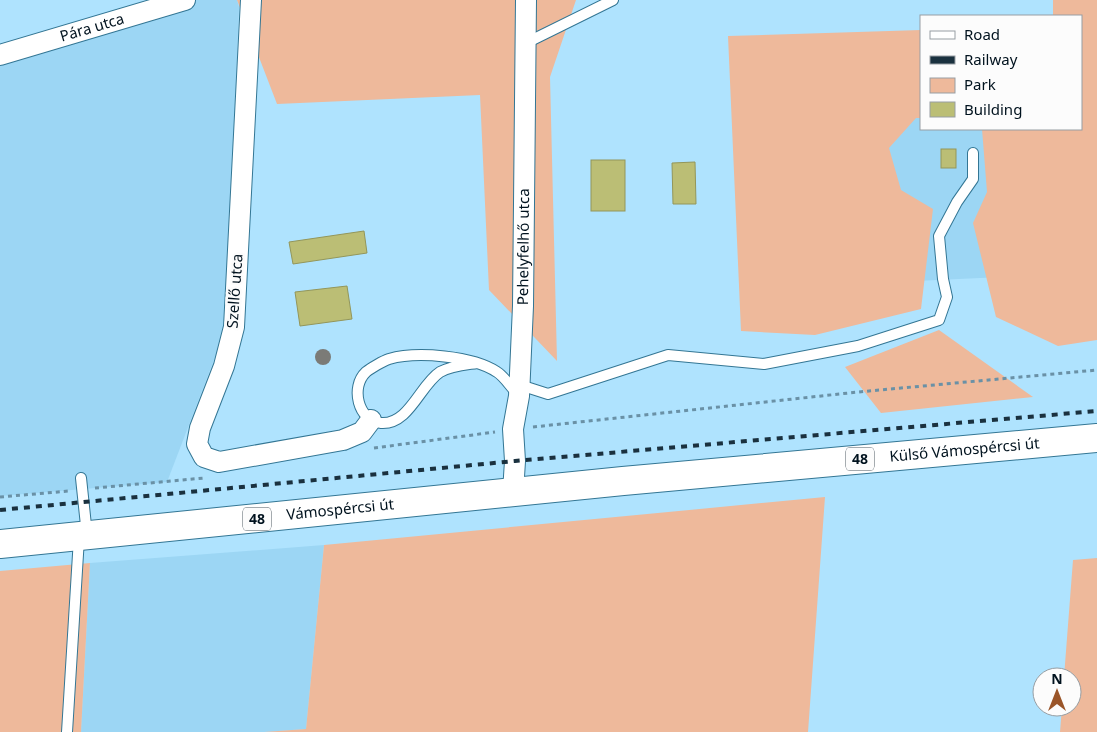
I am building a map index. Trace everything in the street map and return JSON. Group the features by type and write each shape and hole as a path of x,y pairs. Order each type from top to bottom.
{"main road":[{"name":"Külső Vámospércsi út","path":"623,481 1097,438"},
{"name":"Vámospércsi út","path":"0,544 623,481"}],"street":[{"name":"Pára utca","path":"0,55 185,0"},
{"name":"Szellő utca","path":"251,0 234,327 224,366 200,428 197,444 204,457 219,462 343,440 362,432 371,420"},
{"name":"Pehelyfelhő utca","path":"513,492 515,461 513,429 519,390 523,306 526,0"}],"lane":[{"path":"526,43 613,0"},
{"path":"477,363 455,366 440,372 428,383 413,404 399,418 382,423 371,420 364,414 358,401 357,389 365,373 389,359 432,354 477,363 498,372 519,390 548,394 668,355 764,364 858,346 939,320 947,297 943,279 939,236 957,202 973,179 973,153"},
{"path":"67,732 83,537 81,478"}],"path":[{"path":"513,429 858,392 1097,370"}],"shaded area":[{"path":"156,0 237,0 239,7 227,326 167,482 0,496 0,44"},
{"path":"920,103 920,130 1018,130 1025,276 851,284 843,107"},
{"path":"324,545 306,729 264,732 81,732 90,563"}],"green space":[{"path":"237,0 576,0 550,77 557,361 489,290 480,95 277,104"},
{"path":"1053,0 1097,0 1097,340 1058,346 996,317 973,223 987,192 982,130 1082,130 1082,15 1053,15"},
{"path":"920,30 920,118 916,118 889,148 901,190 933,209 921,309 815,335 741,331 728,36"},
{"path":"939,330 1033,397 881,413 845,367"},
{"path":"825,497 808,732 264,732 306,729 324,545"},
{"path":"1097,558 1097,732 1060,732 1061,717 1082,717 1082,667 1065,667 1073,560"},
{"path":"90,563 81,732 0,732 0,571"}],"building":[{"path":"941,149 956,149 956,168 941,168"},
{"path":"591,160 625,160 625,211 591,211"},
{"path":"695,162 696,204 673,204 672,163"},
{"path":"364,231 367,253 293,264 289,242"},
{"path":"347,286 352,319 300,326 295,292"}],"railway":[{"path":"0,510 515,461 1097,411"}]}
